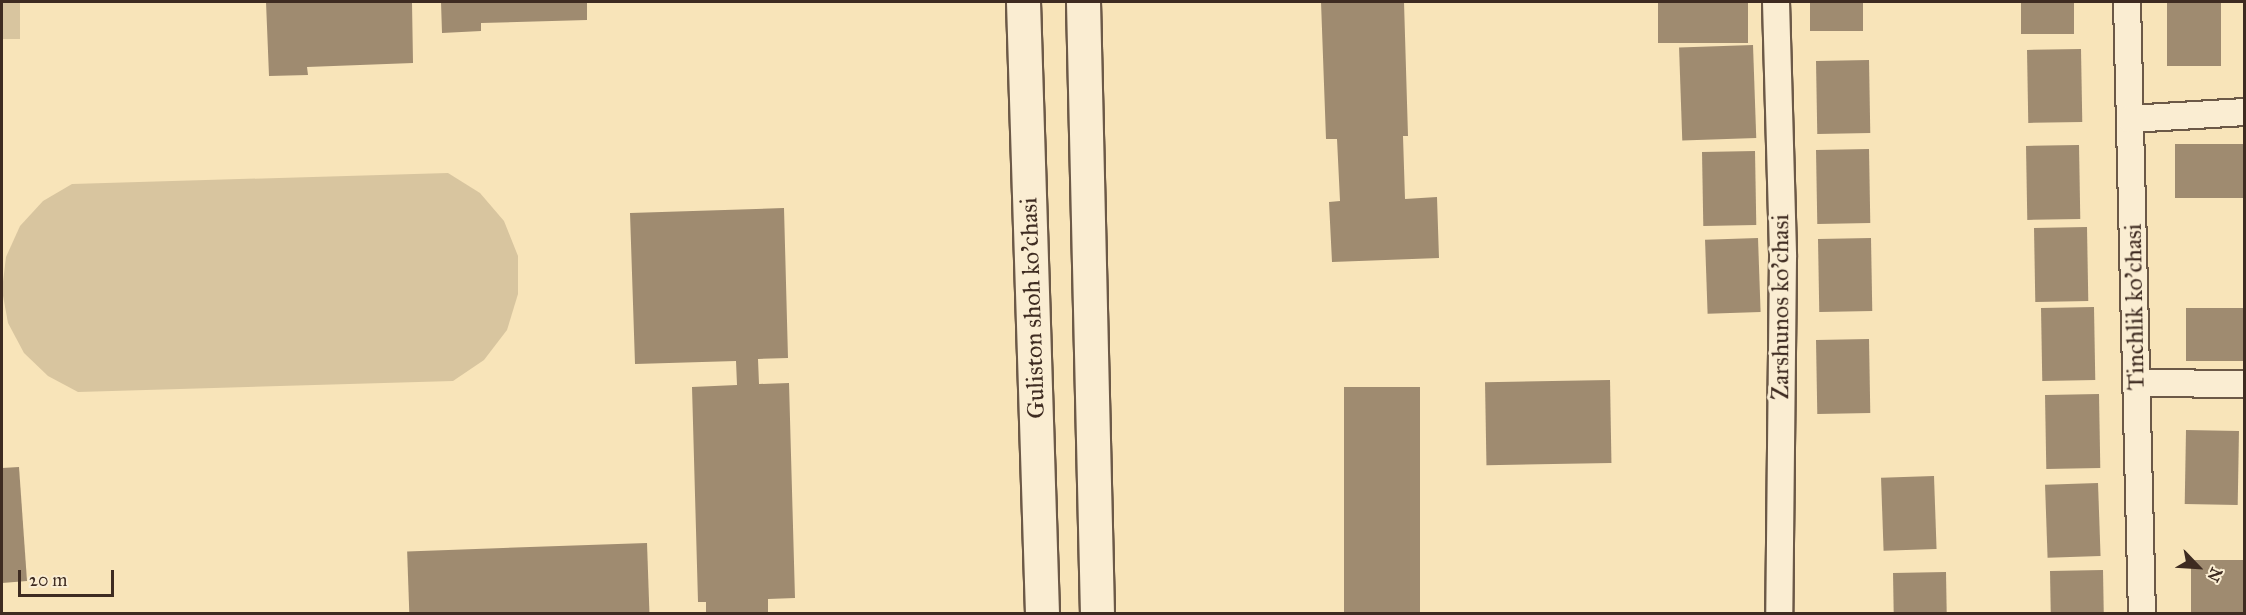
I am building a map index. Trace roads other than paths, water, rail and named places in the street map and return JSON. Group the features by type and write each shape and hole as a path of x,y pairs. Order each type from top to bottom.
{"main road":[{"name":"Guliston shoh ko'chasi","path":"1023,2 1042,614"},
{"path":"1083,2 1097,614"}],"street":[{"name":"Zarshunos ko'chasi","path":"1776,2 1784,257 1779,614"},
{"name":"Tinchlik ko'chasi","path":"2127,2 2142,614"},
{"path":"2130,119 2244,112"},
{"path":"2136,383 2244,384"}]}
